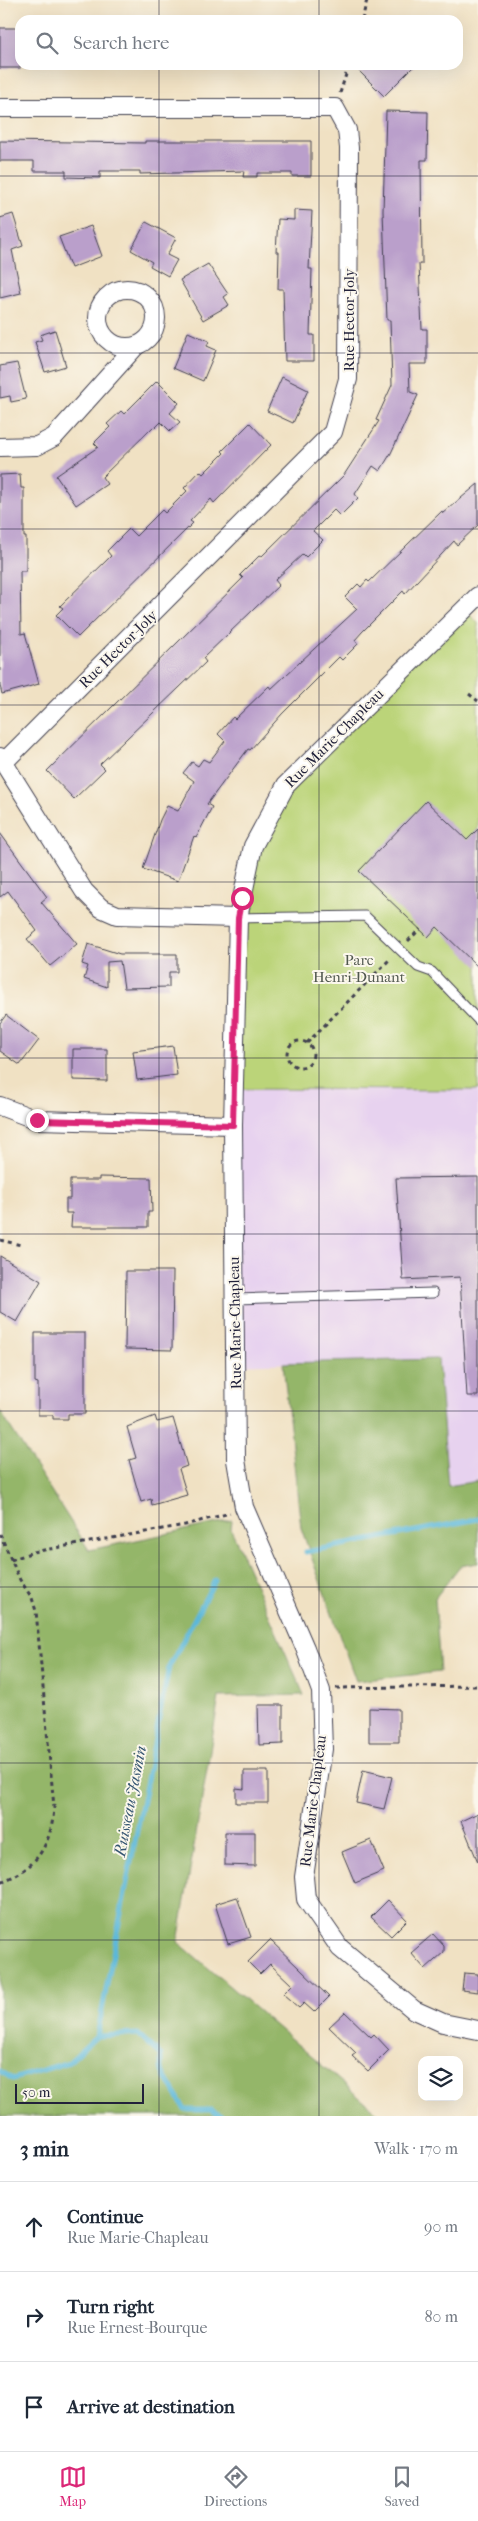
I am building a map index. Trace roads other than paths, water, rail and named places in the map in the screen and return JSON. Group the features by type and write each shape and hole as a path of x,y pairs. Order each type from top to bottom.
{"street":[{"name":"Rue Hector-Joly","path":"0,108 335,108 347,130 349,148 348,379 333,432 2,760 84,891 100,908 117,915 238,918"},
{"path":"0,447 37,446 54,436 135,347"},
{"name":"Rue Marie-Chapleau","path":"478,596 286,785 253,846 238,918 233,1125 236,1460 241,1496 321,1691 323,1749 304,1877 306,1899 340,1948 414,2010 443,2022 478,2030"},
{"path":"0,1106 37,1120 233,1125"}],"lane":[{"path":"238,918 365,916 418,967 432,972 478,1020"},
{"path":"235,1299 434,1293"}],"waterway":[{"name":"Ruisseau Jasmin","path":"306,1552 478,1519"},
{"name":"Ruisseau Jasmin","path":"97,2036 169,1667 215,1580"},
{"path":"0,2071 13,2079 69,2062 97,2036 138,2034 161,2055 161,2068 185,2110 211,2110 221,2116"}],"park label":[{"name":"Parc Henri-Dunant","path":"359,968"}]}
